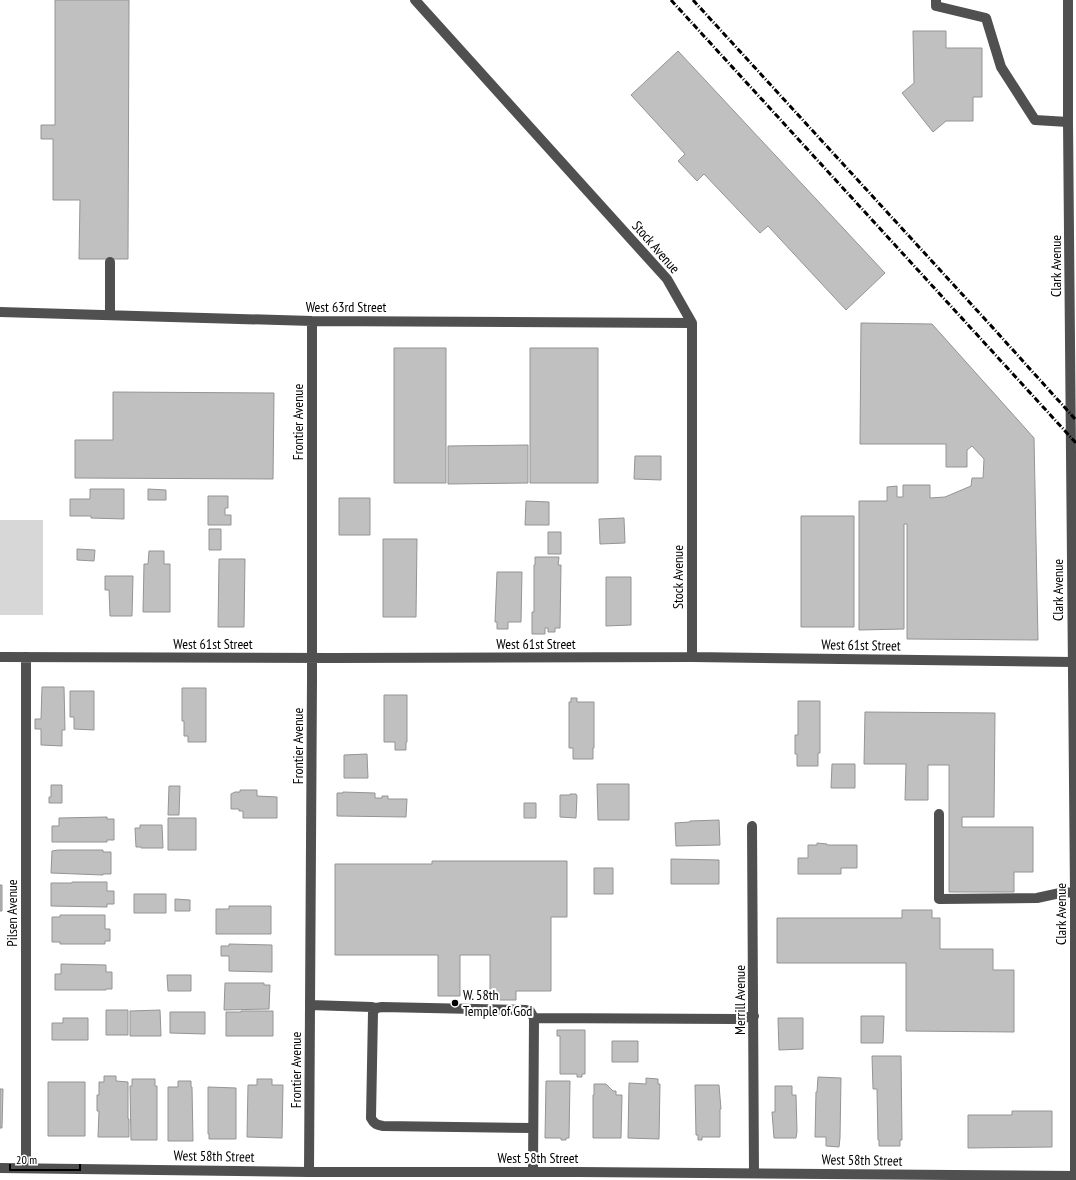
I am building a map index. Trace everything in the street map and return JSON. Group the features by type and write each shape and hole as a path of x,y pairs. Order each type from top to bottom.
{"street":[{"name":"Stock Avenue","path":"415,0 667,279 692,323 692,657"},
{"path":"936,0 936,6 986,18 1001,67 1035,120 1068,122"},
{"name":"Clark Avenue","path":"1068,0 1075,892 1075,1178"},
{"path":"110,262 110,315"},
{"name":"West 63rd Street","path":"0,312 312,321 692,323"},
{"name":"Frontier Avenue","path":"309,1172 312,321"},
{"name":"West 61st Street","path":"0,657 692,657 1073,662"},
{"name":"Pilsen Avenue","path":"26,657 26,1168"},
{"path":"939,814 939,899 1037,898 1060,893 1075,892"},
{"name":"Merrill Avenue","path":"752,826 754,1174"},
{"path":"310,1005 530,1011 534,1018 533,1172"},
{"path":"376,1008 373,1012 373,1123 383,1126 533,1128"},
{"path":"534,1018 736,1019 754,1016"},
{"name":"West 58th Street","path":"0,1168 309,1172 533,1172 578,1176 754,1174 1075,1178"}],"shaded area":[{"path":"0,520 43,520 43,615 0,615"}],"building":[{"path":"55,0 129,0 128,259 79,259 80,200 53,200 53,139 41,139 41,125 55,125"},
{"path":"913,31 946,31 946,48 982,48 982,97 973,97 973,121 946,121 933,132 902,93 914,83"},
{"path":"678,51 885,273 846,310 768,226 760,233 704,174 697,181 678,161 685,154 631,95"},
{"path":"861,323 932,324 1034,438 1038,640 907,639 907,524 904,524 904,629 859,630 859,501 887,501 887,487 897,486 897,497 903,497 903,485 930,485 930,498 945,497 971,486 972,478 983,478 984,459 972,446 967,450 967,467 946,467 946,444 860,444"},
{"path":"394,348 446,348 446,483 394,483"},
{"path":"530,348 598,348 598,483 530,483"},
{"path":"113,392 274,393 273,479 75,478 75,440 113,440"},
{"path":"528,445 528,483 448,484 448,446"},
{"path":"635,456 661,456 661,480 634,479"},
{"path":"90,489 124,489 124,519 70,516 70,499 90,499"},
{"path":"148,489 166,490 166,500 148,500"},
{"path":"208,496 228,496 228,508 225,508 225,515 231,515 231,525 208,525"},
{"path":"339,498 370,498 370,535 339,535"},
{"path":"526,501 549,502 549,525 525,525"},
{"path":"801,516 854,516 854,627 801,627"},
{"path":"624,518 625,543 600,544 599,519"},
{"path":"209,529 221,529 221,550 209,550"},
{"path":"548,532 561,532 561,554 548,554"},
{"path":"383,539 417,539 416,617 383,617"},
{"path":"77,549 95,550 94,561 77,560"},
{"path":"149,551 164,551 164,564 170,564 170,612 143,612 144,564 148,564"},
{"path":"535,557 559,557 558,565 561,565 560,628 555,628 555,632 548,632 548,628 545,628 545,634 532,634"},
{"path":"219,559 245,559 244,627 218,627"},
{"path":"497,572 522,572 521,622 508,622 508,629 497,629 497,622 495,622"},
{"path":"105,576 133,576 132,616 110,616 109,590 105,590"},
{"path":"606,577 631,577 631,625 606,626"},
{"path":"42,687 64,687 65,730 62,730 62,746 41,745 41,729 35,729 35,719 41,719"},
{"path":"182,688 206,688 206,742 188,742 188,736 184,736 184,721 182,721"},
{"path":"70,691 94,691 94,730 74,729 74,717 70,717"},
{"path":"384,695 407,695 406,750 395,750 395,742 384,742"},
{"path":"571,698 577,698 577,702 594,702 593,759 573,759 573,748 569,748 569,702 571,702"},
{"path":"798,701 820,701 820,753 818,753 818,766 797,766 797,754 795,754 795,735 798,735"},
{"path":"865,712 995,713 994,817 962,817 962,827 1033,827 1033,872 1014,872 1014,892 949,892 949,765 928,765 928,800 905,800 906,764 864,764"},
{"path":"367,754 368,778 344,778 344,755"},
{"path":"832,764 855,764 855,788 831,788"},
{"path":"597,784 629,784 629,820 598,820"},
{"path":"51,785 62,785 62,803 49,803 49,797 51,797"},
{"path":"169,786 180,786 179,815 168,815"},
{"path":"240,790 257,790 257,796 277,797 277,818 243,818 243,811 239,811 239,809 231,809 231,794 240,792"},
{"path":"337,793 375,793 375,798 388,796 388,799 407,799 406,817 337,816"},
{"path":"576,794 577,796 576,818 560,817 560,795"},
{"path":"524,803 536,803 536,818 524,818"},
{"path":"107,817 107,819 114,819 114,840 107,840 107,842 52,842 52,826 59,826 59,818"},
{"path":"168,818 196,818 196,850 168,850"},
{"path":"719,820 720,845 676,846 675,823"},
{"path":"140,825 162,825 163,848 136,847 135,828 140,828"},
{"path":"817,843 827,845 857,845 857,868 841,868 841,874 798,874 798,858 808,858 808,845 817,845"},
{"path":"103,850 103,852 111,852 111,874 51,873 52,851"},
{"path":"671,859 719,860 719,884 671,884"},
{"path":"432,861 567,861 567,917 551,917 551,991 516,991 516,1000 499,1000 499,992 490,992 490,955 460,955 460,996 438,996 438,955 335,955 335,864 432,864"},
{"path":"594,868 613,868 613,894 594,894"},
{"path":"107,882 107,891 114,891 114,904 107,904 107,907 51,906 51,883"},
{"path":"0,885 2,885 2,911 0,911"},
{"path":"134,894 166,894 166,913 134,913"},
{"path":"175,899 190,900 190,911 175,911"},
{"path":"229,906 271,906 271,934 216,934 216,909 229,909"},
{"path":"902,910 932,910 932,918 940,918 940,949 993,949 993,970 1014,970 1014,1032 906,1031 906,963 777,963 777,918 902,918"},
{"path":"60,915 105,915 105,929 110,929 110,941 105,941 105,944 60,944 60,942 52,942 52,917 60,917"},
{"path":"229,944 272,945 272,972 229,971 229,956 221,956 221,946 229,946"},
{"path":"61,964 106,965 106,972 112,972 112,989 55,990 55,974 61,974"},
{"path":"167,975 191,975 191,991 168,991"},
{"path":"225,983 264,983 264,985 270,985 269,1009 224,1010"},
{"path":"106,1010 128,1010 128,1035 106,1035"},
{"path":"160,1010 161,1036 130,1036 130,1011"},
{"path":"273,1011 273,1036 226,1036 226,1012"},
{"path":"170,1012 205,1012 205,1034 170,1033"},
{"path":"861,1016 884,1016 883,1043 861,1043"},
{"path":"63,1018 88,1018 88,1040 52,1040 52,1023 63,1023"},
{"path":"778,1018 803,1018 803,1049 779,1050"},
{"path":"557,1030 585,1030 585,1074 582,1074 582,1077 577,1077 577,1074 560,1074 560,1036 557,1036"},
{"path":"612,1041 638,1041 638,1062 612,1062"},
{"path":"872,1056 901,1056 902,1140 900,1140 900,1146 879,1146 877,1089 873,1089"},
{"path":"104,1076 116,1076 116,1081 128,1082 129,1137 98,1137 99,1111 97,1111 97,1095 99,1095 99,1082 104,1082"},
{"path":"818,1077 841,1078 839,1147 826,1146 826,1137 815,1137 816,1092"},
{"path":"646,1078 658,1079 658,1084 660,1084 659,1139 628,1138 629,1083 646,1084"},
{"path":"132,1079 155,1079 155,1086 157,1086 157,1140 131,1140 130,1086 132,1086"},
{"path":"257,1079 272,1079 272,1085 283,1085 282,1138 247,1137 248,1085 257,1085"},
{"path":"178,1081 191,1081 193,1141 168,1141 168,1087 178,1087"},
{"path":"546,1081 570,1081 569,1138 566,1138 566,1140 561,1140 561,1138 545,1138"},
{"path":"48,1082 85,1082 85,1136 48,1136"},
{"path":"594,1084 606,1084 613,1091 616,1091 616,1095 622,1095 621,1138 593,1138"},
{"path":"695,1085 719,1085 721,1109 720,1137 702,1137 702,1140 698,1140 698,1135 696,1135"},
{"path":"775,1086 792,1086 792,1095 796,1095 796,1138 774,1138 772,1112 775,1112"},
{"path":"208,1087 236,1088 236,1139 209,1139"},
{"path":"0,1089 3,1089 2,1128 0,1128"},
{"path":"1012,1111 1052,1111 1052,1147 968,1148 968,1115 1012,1115"}],"railway":[{"path":"671,0 1076,443"},
{"path":"693,0 1076,420"}],"place":[{"name":"W. 58th Temple of God","path":"455,1003"}]}
